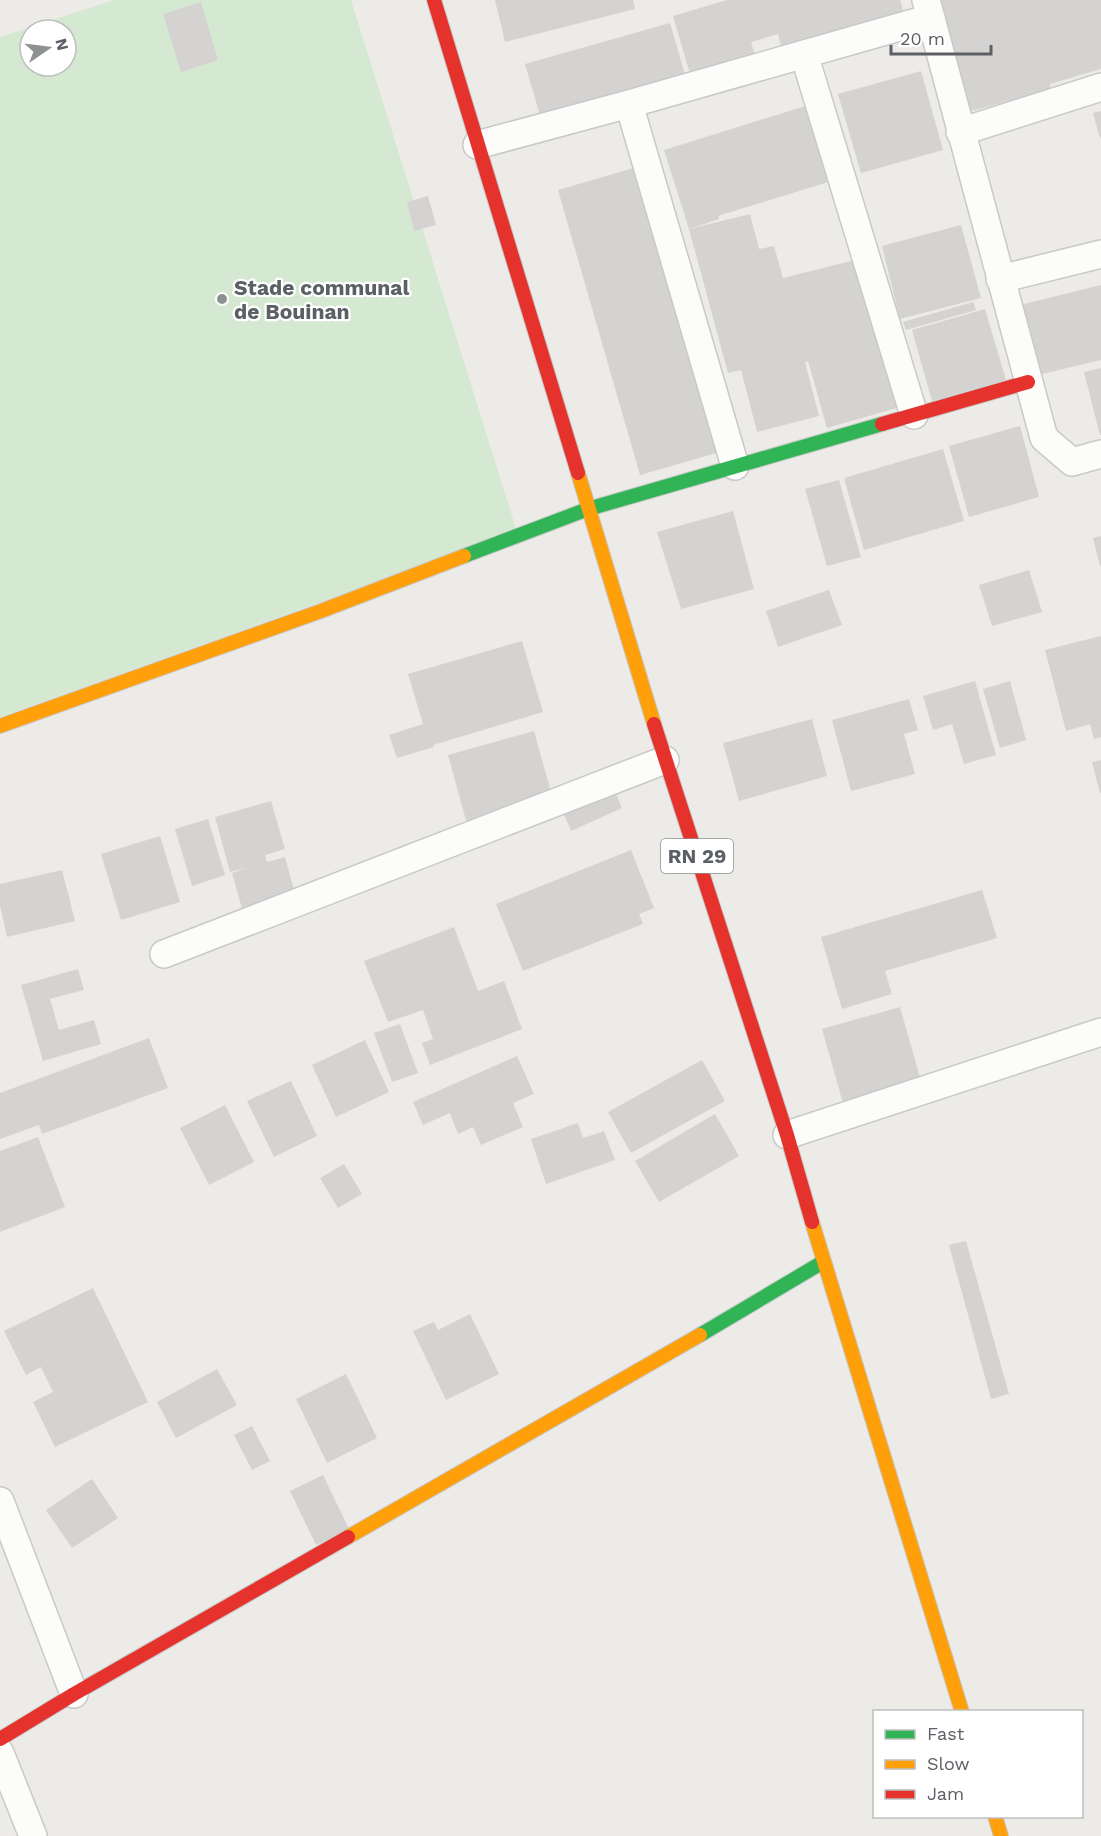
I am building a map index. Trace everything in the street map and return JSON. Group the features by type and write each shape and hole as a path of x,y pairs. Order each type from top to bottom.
{"street":[{"name":"RN 29","path":"434,0 665,760 787,1135 823,1262 961,1710"},
{"path":"477,145 804,54 928,9 1044,438 1072,462 1101,454"},
{"path":"804,54 914,415"},
{"path":"960,132 1101,87"},
{"path":"629,104 735,466"},
{"path":"1000,279 1101,254"},
{"path":"0,726 321,610 588,509 1028,382"},
{"path":"164,954 665,760"},
{"path":"787,1135 1101,1032"},
{"path":"0,1739 74,1694 823,1262"},
{"path":"0,1501 74,1694"},
{"path":"0,1753 33,1836"},
{"path":"996,1818 1001,1836"}],"green space":[{"name":"Stade communal de Bouinan","path":"114,0 351,0 517,532 0,717 0,37 18,31 18,78 78,78 78,18 59,18"}],"building":[{"path":"495,0 633,0 635,9 505,42"},
{"path":"727,0 900,0 907,25 785,60 778,34 751,42 757,62 695,91 673,16"},
{"path":"936,0 1101,0 1101,69 1050,84 1051,89 968,112"},
{"path":"201,2 218,60 181,72 163,14"},
{"path":"670,23 691,95 546,136 525,64"},
{"path":"921,71 943,150 861,173 838,94"},
{"path":"815,103 838,179 718,216 719,219 689,229 664,150"},
{"path":"1101,111 1101,138 1100,138 1093,113"},
{"path":"637,167 720,452 640,475 558,190"},
{"path":"428,196 436,225 414,231 407,202"},
{"path":"750,214 759,249 774,246 783,278 863,258 904,406 827,428 808,361 805,362 819,416 757,432 741,370 728,373 689,229"},
{"path":"961,225 981,298 900,319 882,246"},
{"path":"1101,285 1101,360 1038,375 1020,305"},
{"path":"973,302 976,310 906,330 903,322"},
{"path":"985,309 1006,380 932,401 912,330"},
{"path":"1101,368 1101,435 1100,435 1084,372"},
{"path":"1020,426 1039,497 969,517 949,446"},
{"path":"943,449 964,521 864,550 844,478"},
{"path":"839,480 861,557 827,566 805,489"},
{"path":"733,511 754,589 681,609 657,532"},
{"path":"1101,536 1101,565 1100,566 1093,538"},
{"path":"1029,570 1042,612 992,626 979,585"},
{"path":"829,590 842,625 778,647 766,611"},
{"path":"1101,636 1101,737 1094,739 1090,724 1066,731 1045,650"},
{"path":"522,641 543,712 397,758 389,735 423,724 408,674"},
{"path":"975,681 996,755 964,764 952,724 933,730 923,696"},
{"path":"1010,681 1026,740 1000,748 983,689"},
{"path":"909,699 918,730 904,734 915,774 851,791 832,720"},
{"path":"812,719 827,776 739,801 723,743"},
{"path":"534,731 556,810 470,835 448,755"},
{"path":"1101,760 1101,793 1100,793 1092,762"},
{"path":"609,778 622,808 571,831 558,800"},
{"path":"271,801 285,849 265,855 267,862 285,857 300,911 247,926 232,873 246,868 230,872 215,817"},
{"path":"208,819 225,875 192,886 175,829"},
{"path":"160,836 180,902 121,920 101,854"},
{"path":"631,850 654,908 639,914 643,924 523,971 496,904"},
{"path":"62,870 75,921 7,937 0,905 0,884"},
{"path":"982,890 997,938 885,971 892,994 842,1009 821,937"},
{"path":"454,927 478,991 504,981 522,1029 430,1065 422,1043 433,1039 423,1010 388,1022 364,961"},
{"path":"78,969 84,990 50,999 59,1030 94,1020 101,1044 43,1061 21,985"},
{"path":"900,1007 921,1081 843,1103 822,1029"},
{"path":"400,1024 418,1073 392,1082 374,1033"},
{"path":"149,1038 168,1088 42,1134 39,1125 0,1139 0,1093"},
{"path":"365,1040 389,1092 336,1117 312,1065"},
{"path":"517,1056 534,1094 513,1103 523,1127 481,1145 473,1127 458,1134 450,1113 423,1125 413,1102"},
{"path":"702,1060 725,1101 631,1153 608,1112"},
{"path":"291,1081 317,1136 274,1157 247,1101"},
{"path":"225,1105 254,1162 209,1185 180,1128"},
{"path":"715,1114 739,1156 659,1202 635,1161"},
{"path":"578,1123 583,1138 604,1131 615,1160 546,1184 531,1139"},
{"path":"38,1137 65,1207 0,1232 0,1151"},
{"path":"344,1164 362,1194 338,1208 320,1178"},
{"path":"966,1241 1009,1394 991,1399 949,1245"},
{"path":"93,1288 148,1402 55,1447 33,1402 53,1392 41,1367 26,1375 4,1331"},
{"path":"470,1314 499,1374 446,1400 413,1331 434,1322 438,1330"},
{"path":"217,1369 237,1405 176,1438 157,1402"},
{"path":"346,1374 377,1438 327,1463 296,1399"},
{"path":"252,1426 270,1461 252,1470 234,1435"},
{"path":"323,1475 349,1529 316,1545 290,1491"},
{"path":"92,1479 118,1518 72,1548 46,1510"}],"traffic: fast":[{"path":"464,556 588,509 882,424"},
{"path":"700,1335 823,1262"}],"traffic: slow":[{"path":"578,473 654,724"},
{"path":"0,726 321,611 464,556"},
{"path":"812,1222 961,1710"},
{"path":"348,1537 700,1335"},
{"path":"996,1818 1001,1836"}],"traffic: jam":[{"path":"434,0 578,473"},
{"path":"882,424 1028,382"},
{"path":"654,724 787,1135 812,1222"},
{"path":"0,1739 348,1537"}],"place":[{"name":"Stade communal de Bouinan","path":"222,299"}]}
